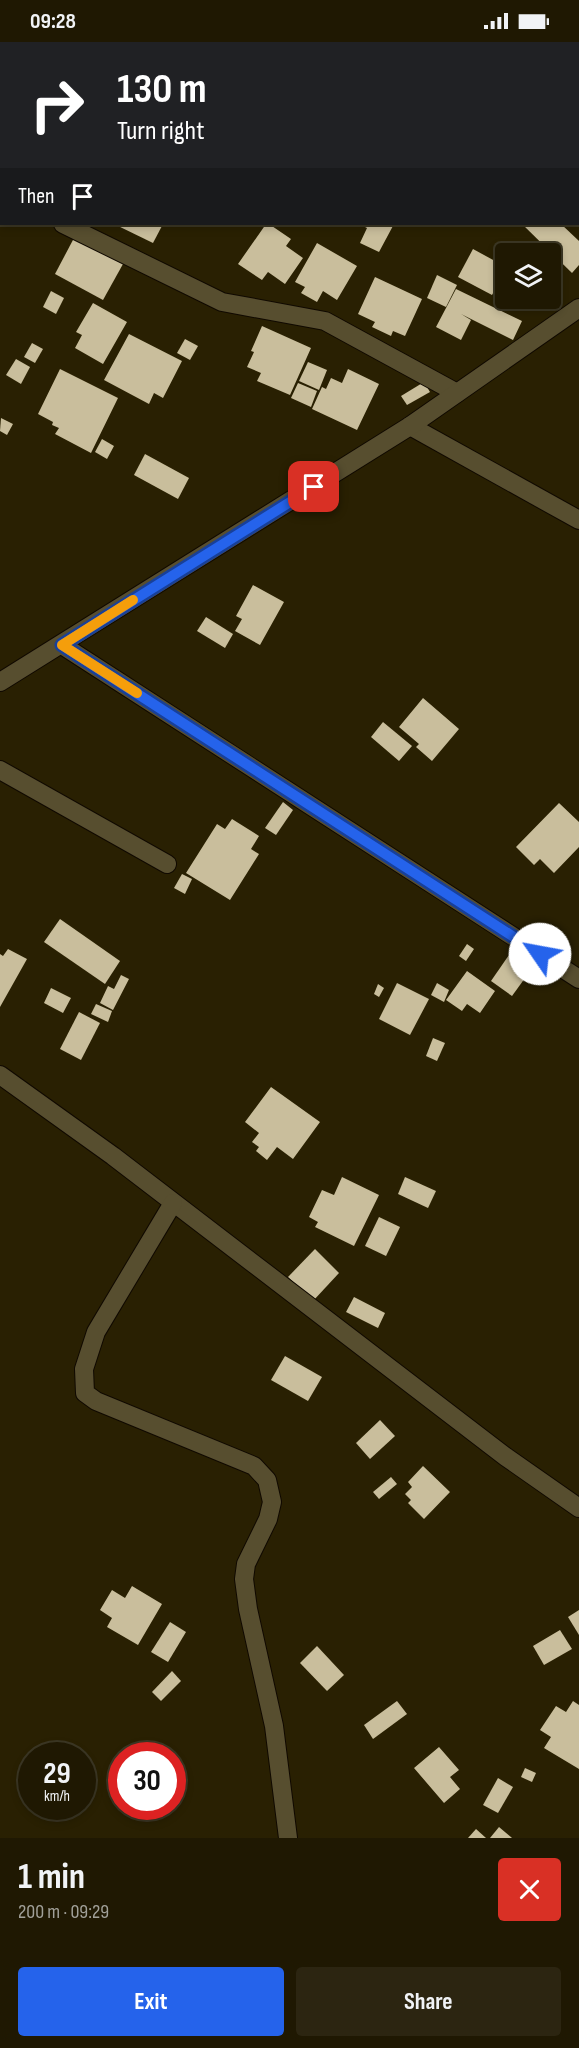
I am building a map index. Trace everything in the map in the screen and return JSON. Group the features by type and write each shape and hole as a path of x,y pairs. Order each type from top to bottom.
{"street":[{"path":"65,225 222,302 325,321 457,393"},
{"path":"0,682 410,426 579,308"},
{"path":"410,426 579,520"},
{"path":"62,645 579,979"},
{"path":"0,770 166,864"},
{"path":"0,1075 113,1156 496,1450 579,1508"},
{"path":"173,1203 96,1332 84,1369 85,1393 96,1401 254,1466 267,1480 272,1502 268,1519 246,1564 244,1579 248,1609 274,1726 288,1838"}],"building":[{"path":"116,225 162,225 153,243"},
{"path":"265,225 270,225 291,239 286,246 303,258 285,284 268,272 262,280 238,264"},
{"path":"393,225 379,252 360,243 367,228 363,226"},
{"path":"523,225 562,225 579,241 579,265 572,273 561,262 561,243 541,243"},
{"path":"74,238 123,264 103,300 55,274"},
{"path":"317,243 357,266 337,300 323,291 317,302 301,293 305,287 295,282"},
{"path":"473,249 495,261 495,290 492,295 458,277"},
{"path":"437,275 457,285 446,307 427,298"},
{"path":"375,277 422,299 405,336 393,331 391,336 372,327 375,322 358,314"},
{"path":"456,289 522,321 513,340 461,314 471,320 461,340 436,327"},
{"path":"51,291 64,298 56,314 43,307"},
{"path":"93,303 127,322 103,364 75,348 82,335 76,332"},
{"path":"262,326 311,348 290,395 257,381 261,373 247,367"},
{"path":"129,334 182,361 163,398 154,393 149,404 104,380"},
{"path":"185,339 198,346 190,360 177,353"},
{"path":"32,343 43,349 35,363 24,357"},
{"path":"16,359 30,367 21,384 6,375"},
{"path":"308,362 327,370 319,390 299,381"},
{"path":"60,369 118,398 91,453 55,434 59,428 38,414"},
{"path":"348,369 379,384 357,430 312,409 322,387 326,389 331,378 342,383"},
{"path":"424,382 430,392 407,405 401,396"},
{"path":"298,383 317,391 311,407 291,398"},
{"path":"1,418 13,424 7,435 0,431"},
{"path":"102,439 114,446 107,459 95,452"},
{"path":"145,454 189,478 178,499 134,475"},
{"path":"253,585 284,602 260,645 235,631 242,619 236,616"},
{"path":"206,617 233,634 225,648 197,631"},
{"path":"423,698 459,729 432,761 416,747 419,744 399,727"},
{"path":"383,722 412,746 399,761 371,737"},
{"path":"283,802 293,810 276,835 265,828"},
{"path":"559,803 579,822 579,847 554,873 540,859 534,865 516,847"},
{"path":"232,819 259,836 251,849 259,854 230,900 186,873 217,824 225,829"},
{"path":"182,874 192,879 185,894 174,888"},
{"path":"60,919 120,961 105,984 44,942"},
{"path":"467,944 474,949 466,961 459,956"},
{"path":"8,949 27,959 0,1007 0,954 3,956"},
{"path":"511,952 533,967 512,996 491,981"},
{"path":"467,971 495,991 480,1013 467,1004 462,1011 446,1000"},
{"path":"121,975 129,979 113,1010 100,1003 108,986 114,989"},
{"path":"397,983 429,999 410,1035 379,1019"},
{"path":"437,983 449,990 444,1002 431,995"},
{"path":"378,984 384,988 379,997 374,994"},
{"path":"51,988 71,998 63,1013 44,1003"},
{"path":"96,1004 112,1011 108,1022 91,1014"},
{"path":"79,1012 100,1023 81,1060 60,1049"},
{"path":"433,1038 445,1043 437,1061 426,1056"},
{"path":"271,1087 320,1122 293,1159 277,1147 267,1160 256,1151 259,1147 252,1142 259,1133 245,1122"},
{"path":"342,1177 379,1195 354,1246 315,1227 318,1222 309,1217 322,1190 334,1195"},
{"path":"405,1177 436,1191 428,1208 398,1194"},
{"path":"379,1217 400,1227 386,1256 365,1246"},
{"path":"315,1249 339,1273 313,1301 288,1277"},
{"path":"354,1297 385,1313 378,1328 346,1312"},
{"path":"285,1356 322,1377 308,1401 271,1380"},
{"path":"380,1420 395,1436 370,1459 356,1443"},
{"path":"423,1466 450,1492 424,1519 408,1503 411,1500 405,1494 412,1487 408,1482"},
{"path":"391,1477 397,1484 379,1499 373,1492"},
{"path":"132,1586 162,1604 138,1645 107,1627 112,1618 100,1610 112,1590 125,1598"},
{"path":"579,1610 579,1635 568,1617"},
{"path":"170,1622 186,1632 168,1662 151,1652"},
{"path":"560,1630 572,1649 544,1665 533,1646"},
{"path":"317,1646 344,1675 327,1691 300,1663"},
{"path":"172,1671 181,1681 161,1701 152,1692"},
{"path":"397,1701 407,1714 373,1739 364,1725"},
{"path":"573,1701 579,1705 579,1769 544,1748 551,1737 540,1730 556,1706 566,1712"},
{"path":"439,1747 459,1770 450,1777 460,1789 444,1803 414,1768"},
{"path":"525,1768 536,1773 532,1782 521,1777"},
{"path":"498,1778 513,1787 498,1813 483,1805"},
{"path":"499,1827 512,1838 490,1838"},
{"path":"476,1829 486,1838 468,1838"}],"slow traffic":[{"path":"133,600 62,645 137,693"}],"route":[{"path":"314,487 62,645 540,954"}]}
